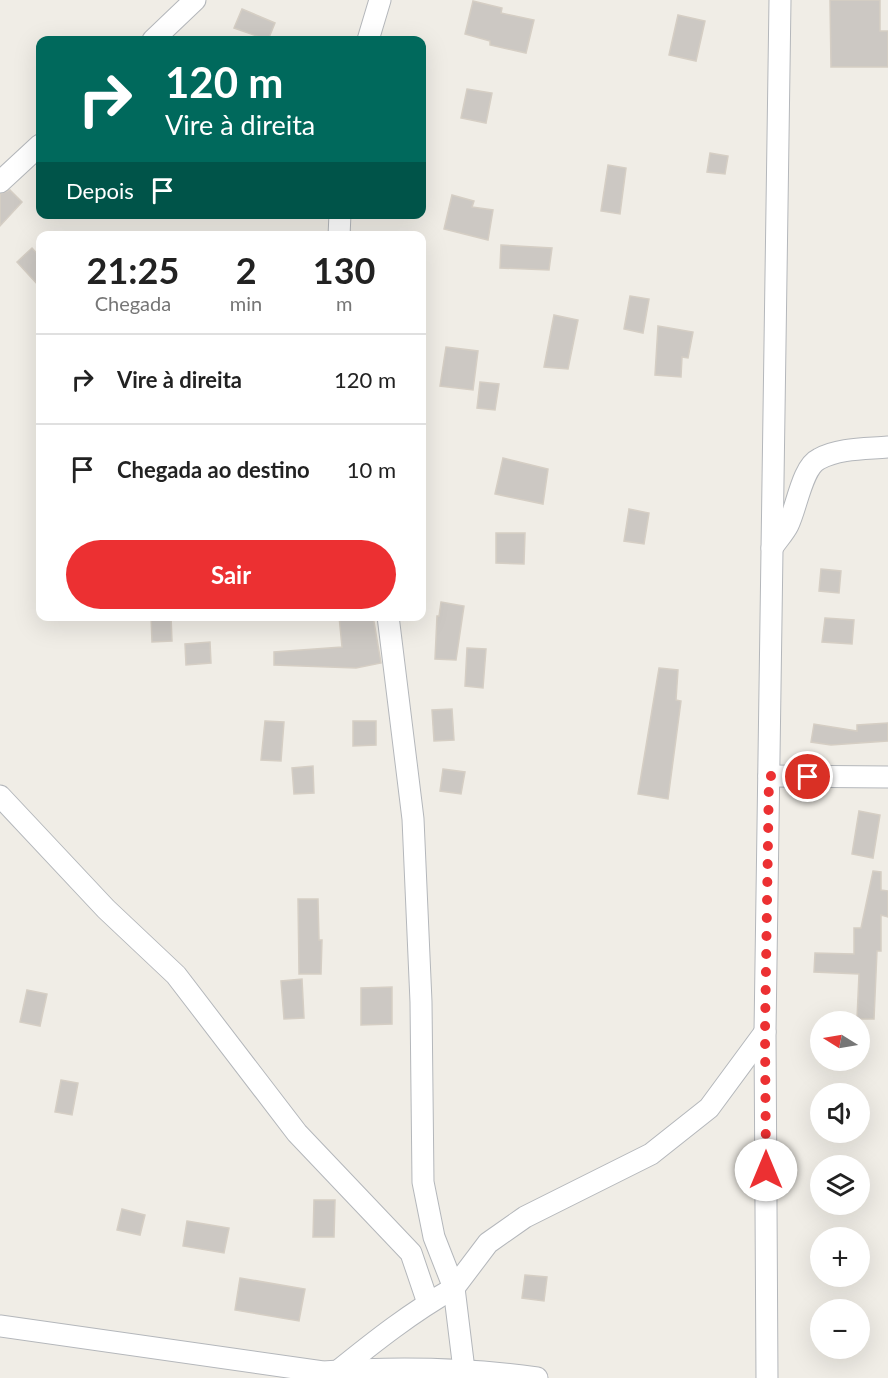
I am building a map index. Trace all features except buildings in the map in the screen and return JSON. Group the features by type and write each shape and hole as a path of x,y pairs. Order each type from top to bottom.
{"street":[{"path":"157,36 195,0"},
{"path":"369,36 380,0"},
{"path":"767,1378 765,1032 780,0"},
{"path":"0,182 36,149"},
{"path":"772,548 788,525 812,464 820,458 844,452 888,447"},
{"path":"389,621 413,819 421,1013 423,1182 434,1237 454,1288 464,1374"},
{"path":"769,776 888,777"},
{"path":"0,796 106,909 176,975 297,1132 411,1253 428,1303"},
{"path":"327,1374 428,1303 454,1288 488,1243 525,1217 651,1154 709,1107 765,1032"},
{"path":"0,1326 327,1374 365,1369 537,1378"}],"route":[{"path":"766,1170 765,1032 769,776 808,777"}]}
